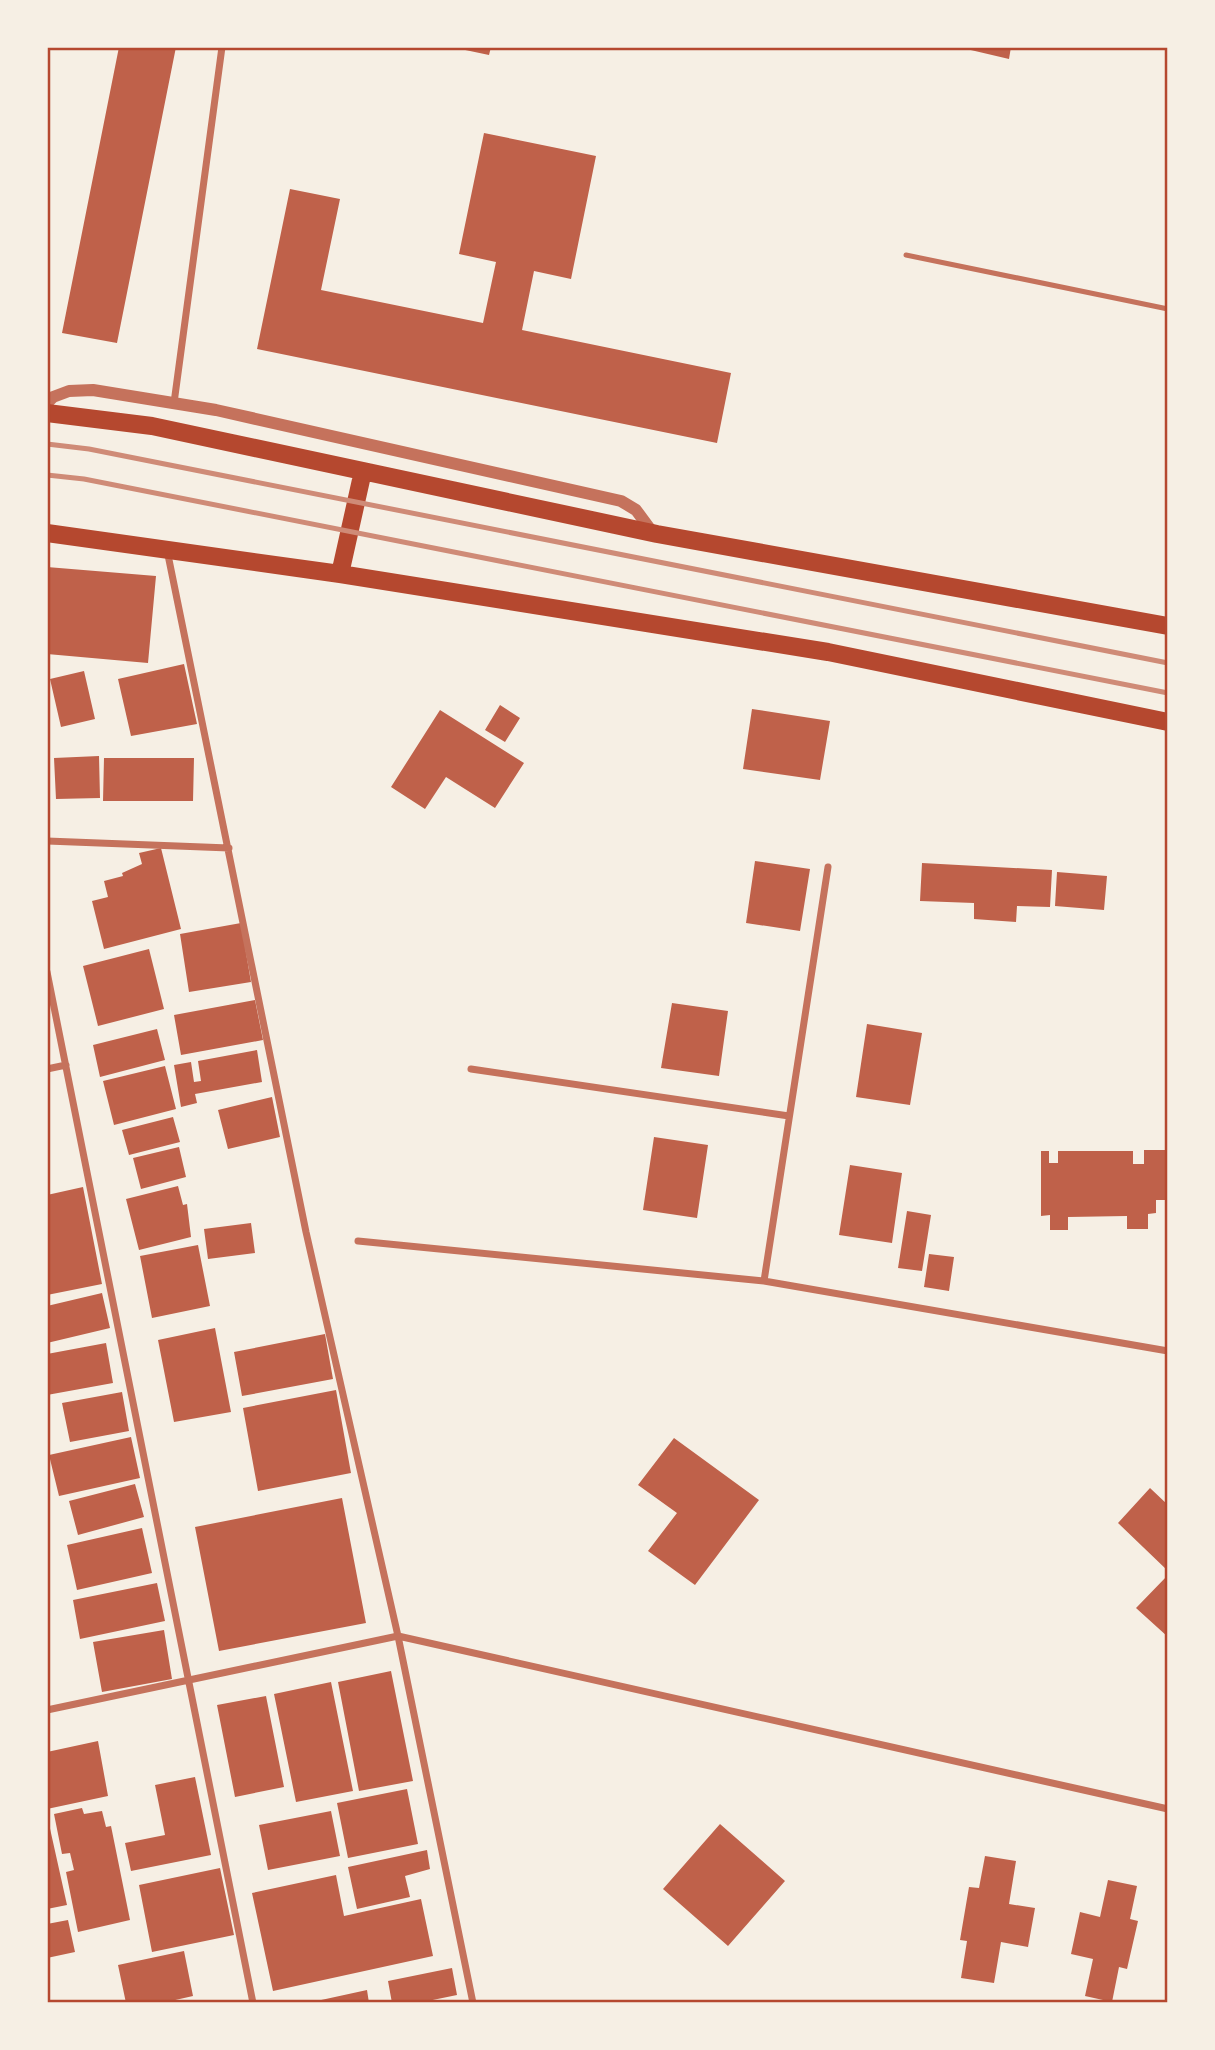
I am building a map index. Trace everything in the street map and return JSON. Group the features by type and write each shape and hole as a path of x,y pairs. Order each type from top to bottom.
{"main road":[{"path":"47,413 152,426 653,533 1168,626"},
{"path":"341,574 363,471"},
{"path":"47,533 341,574 828,652 1168,722"}],"street":[{"path":"174,403 222,47"},
{"path":"47,403 61,394 81,390 216,410 621,501 636,510 653,533"},
{"path":"167,550 306,1231 398,1636 474,2003"},
{"path":"47,841 229,848"},
{"path":"764,1281 828,867"},
{"path":"47,972 253,2003"},
{"path":"47,1069 66,1065"},
{"path":"471,1069 789,1116"},
{"path":"358,1241 764,1281 1168,1351"},
{"path":"47,1710 398,1636 1168,1810"}],"lane":[{"path":"906,255 1168,309"}],"building":[{"path":"119,47 176,47 117,343 62,333"},
{"path":"451,47 491,47 489,55"},
{"path":"958,47 1011,47 1009,59"},
{"path":"484,133 596,156 571,279 534,271 522,330 731,373 717,443 257,349 290,189 340,199 321,290 483,323 496,262 459,254"},
{"path":"47,567 156,576 148,663 47,654"},
{"path":"184,664 197,724 131,736 118,679"},
{"path":"84,671 95,719 61,727 50,679"},
{"path":"500,705 520,718 505,742 485,730"},
{"path":"752,709 830,721 820,780 743,769"},
{"path":"440,710 524,763 495,808 446,777 425,809 391,787"},
{"path":"99,756 100,798 56,799 54,758"},
{"path":"104,758 194,758 193,801 103,801"},
{"path":"161,848 181,929 104,949 92,901 108,897 104,881 123,876 122,873 142,864 139,853"},
{"path":"755,861 810,869 800,931 746,923"},
{"path":"922,863 1052,870 1050,907 1017,906 1016,922 974,919 974,903 920,901"},
{"path":"1057,872 1107,876 1104,910 1055,906"},
{"path":"241,923 251,982 189,992 180,934"},
{"path":"149,949 164,1009 98,1026 83,966"},
{"path":"255,1000 263,1040 181,1055 174,1015"},
{"path":"672,1003 728,1011 719,1076 661,1068"},
{"path":"867,1024 922,1033 910,1105 856,1097"},
{"path":"157,1029 165,1060 100,1077 93,1045"},
{"path":"257,1050 262,1082 195,1094 197,1103 181,1107 174,1065 191,1062 194,1082 201,1081 198,1061"},
{"path":"165,1066 176,1109 114,1125 103,1081"},
{"path":"272,1097 280,1137 228,1149 218,1110"},
{"path":"173,1117 180,1142 129,1155 122,1130"},
{"path":"654,1137 708,1145 697,1218 643,1210"},
{"path":"179,1147 186,1177 141,1189 133,1158"},
{"path":"1144,1150 1167,1150 1168,1200 1156,1200 1156,1213 1148,1214 1148,1229 1127,1229 1127,1216 1068,1217 1068,1230 1050,1230 1050,1215 1041,1216 1041,1151 1049,1151 1049,1163 1058,1163 1058,1151 1133,1151 1133,1164 1144,1164"},
{"path":"850,1165 902,1173 892,1243 839,1235"},
{"path":"178,1186 183,1205 187,1204 191,1237 139,1250 126,1199"},
{"path":"83,1187 102,1284 47,1295 47,1195"},
{"path":"907,1211 931,1215 922,1271 898,1268"},
{"path":"251,1223 255,1253 208,1259 204,1229"},
{"path":"198,1245 210,1306 152,1318 140,1256"},
{"path":"929,1254 954,1257 949,1291 924,1287"},
{"path":"102,1293 110,1328 47,1343 47,1306"},
{"path":"215,1328 231,1412 174,1422 158,1340"},
{"path":"325,1334 333,1379 242,1396 234,1352"},
{"path":"106,1343 113,1383 47,1395 47,1354"},
{"path":"336,1390 351,1473 258,1491 243,1408"},
{"path":"122,1392 129,1431 70,1442 62,1403"},
{"path":"131,1437 140,1478 59,1496 49,1455"},
{"path":"674,1438 759,1500 695,1585 648,1551 677,1513 638,1485"},
{"path":"135,1484 144,1517 78,1535 69,1501"},
{"path":"1150,1488 1168,1505 1168,1571 1118,1523"},
{"path":"342,1498 366,1623 219,1651 195,1527"},
{"path":"142,1528 152,1573 77,1590 67,1545"},
{"path":"1168,1575 1168,1637 1136,1608"},
{"path":"157,1583 165,1621 80,1639 73,1600"},
{"path":"164,1630 172,1679 102,1692 93,1642"},
{"path":"391,1671 413,1781 359,1791 338,1682"},
{"path":"331,1682 353,1791 296,1802 274,1694"},
{"path":"266,1696 284,1787 235,1797 217,1705"},
{"path":"98,1741 108,1796 47,1809 47,1752"},
{"path":"195,1777 211,1855 131,1871 125,1843 165,1835 155,1785"},
{"path":"407,1789 418,1844 348,1858 337,1803"},
{"path":"82,1808 84,1814 102,1811 106,1827 111,1826 130,1920 78,1932 66,1872 74,1870 70,1853 62,1854 54,1814"},
{"path":"331,1811 340,1856 268,1870 259,1825"},
{"path":"47,1815 67,1905 47,1909"},
{"path":"720,1824 785,1881 728,1946 663,1889"},
{"path":"427,1850 430,1869 405,1876 410,1897 357,1909 348,1867"},
{"path":"985,1856 1016,1861 1009,1904 1035,1908 1028,1947 1001,1942 994,1983 961,1978 967,1941 960,1940 969,1887 979,1888"},
{"path":"220,1868 234,1935 152,1952 139,1885"},
{"path":"336,1875 344,1916 421,1899 433,1956 273,1991 252,1893"},
{"path":"1108,1880 1137,1886 1130,1919 1138,1921 1127,1969 1119,1967 1112,2002 1085,1996 1093,1959 1071,1954 1080,1912 1100,1917"},
{"path":"68,1920 75,1952 47,1958 47,1924"},
{"path":"184,1951 193,1996 162,2003 126,2003 118,1965"},
{"path":"452,1968 457,1995 418,2003 392,2003 388,1981"},
{"path":"367,1990 369,2003 312,2003 312,2002"}],"railway":[{"path":"47,444 89,449 1168,663"},
{"path":"47,475 84,479 1168,693"}]}
